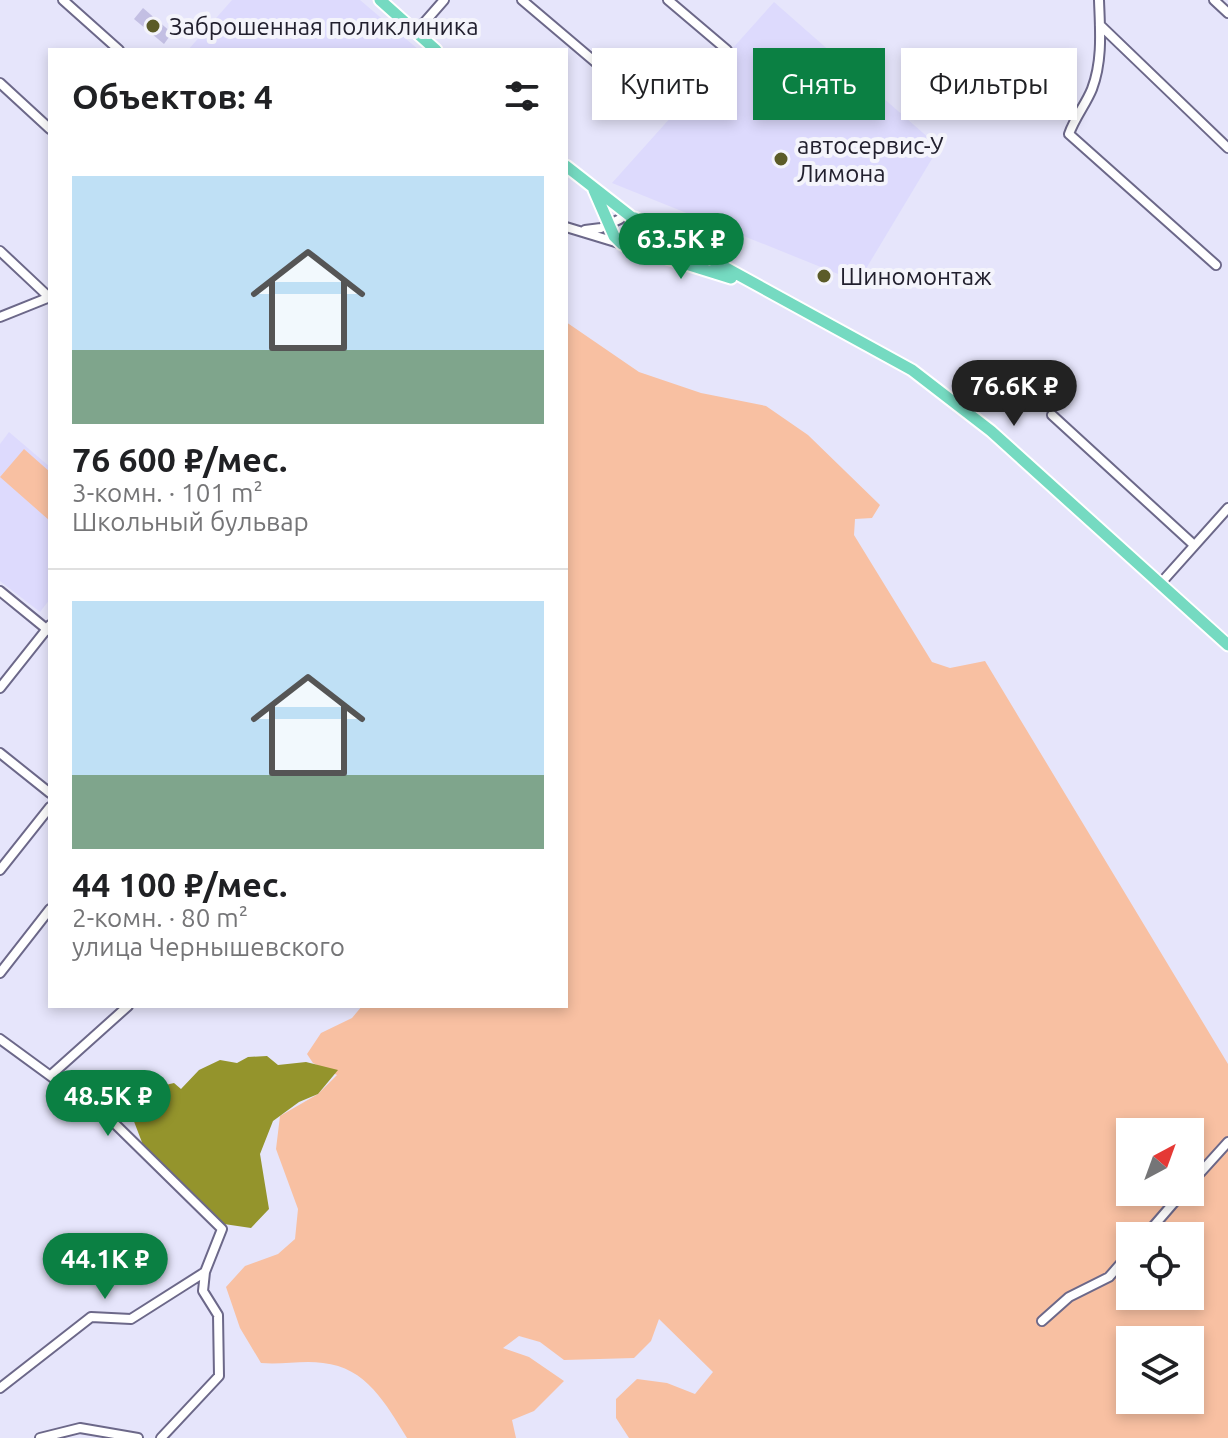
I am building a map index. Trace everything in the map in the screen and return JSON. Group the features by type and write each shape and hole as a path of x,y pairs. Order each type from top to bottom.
{"main road":[{"path":"380,0 434,48"},
{"path":"568,168 634,218 749,283 845,330 937,388 991,431 1228,645"},
{"path":"594,190 623,244 749,283"},
{"path":"614,224 634,218"},
{"path":"623,244 639,236 641,228 634,218"}],"street":[{"path":"63,0 117,48"},
{"path":"416,32 444,0"},
{"path":"522,0 592,59"},
{"path":"668,0 725,48"},
{"path":"1099,0 1100,54 1092,90 1076,113 1069,134 1216,265"},
{"path":"1214,0 1228,13"},
{"path":"1100,25 1228,148"},
{"path":"0,83 48,127"},
{"path":"576,230 592,230 614,224"},
{"path":"568,228 623,244"},
{"path":"0,251 48,295"},
{"path":"0,317 48,298"},
{"path":"1052,415 1194,545"},
{"path":"1160,584 1228,508"},
{"path":"0,591 48,627"},
{"path":"0,688 48,629"},
{"path":"0,753 48,791"},
{"path":"0,870 48,810"},
{"path":"0,973 48,912"},
{"path":"51,1075 126,1008"},
{"path":"0,1039 112,1121 222,1229 205,1272 203,1291 218,1315 219,1376 161,1438"},
{"path":"1204,1169 1228,1142"},
{"path":"1157,1222 1171,1206"},
{"path":"1042,1321 1069,1297 1109,1277 1116,1269"},
{"path":"0,1388 91,1317 131,1319 205,1272"},
{"path":"40,1438 80,1428 138,1438"}],"shaded area":[{"path":"232,0 360,0 417,48 190,48"},
{"path":"774,2 826,48 753,48 753,120 885,120 885,100 901,114 901,120 908,120 939,147 858,282 612,183 668,120 737,120 737,48 733,48"},
{"path":"568,323 639,372 701,393 766,406 808,435 880,505 872,518 855,519 854,535 932,662 950,668 985,661 1228,1064 1228,1438 629,1438 616,1418 616,1399 637,1379 667,1383 695,1394 713,1372 659,1319 651,1341 634,1358 564,1360 540,1342 519,1336 503,1348 529,1357 564,1381 534,1411 512,1420 516,1438 407,1438 373,1389 351,1372 315,1362 261,1363 240,1328 226,1287 245,1266 278,1254 295,1239 298,1209 276,1149 280,1116 318,1094 337,1075 313,1063 307,1054 321,1033 352,1018 360,1008 568,1008"},
{"path":"9,432 48,465 48,602 40,612 0,581 0,444"},
{"path":"24,449 48,470 48,519 0,477"},
{"path":"267,1056 278,1065 306,1062 338,1070 318,1094 299,1102 273,1121 260,1154 269,1209 251,1228 224,1224 143,1145 130,1111 157,1087 174,1083 181,1089 199,1070 220,1060 237,1063 248,1057"}],"building":[{"name":"Заброшенная поликлиника","path":"143,8 172,33 164,44 134,19"}],"place":[{"name":"Заброшенная поликлиника","path":"153,26"},
{"name":"автосервис-У Лимона","path":"781,159"},
{"name":"Шиномонтаж","path":"824,276"}]}
